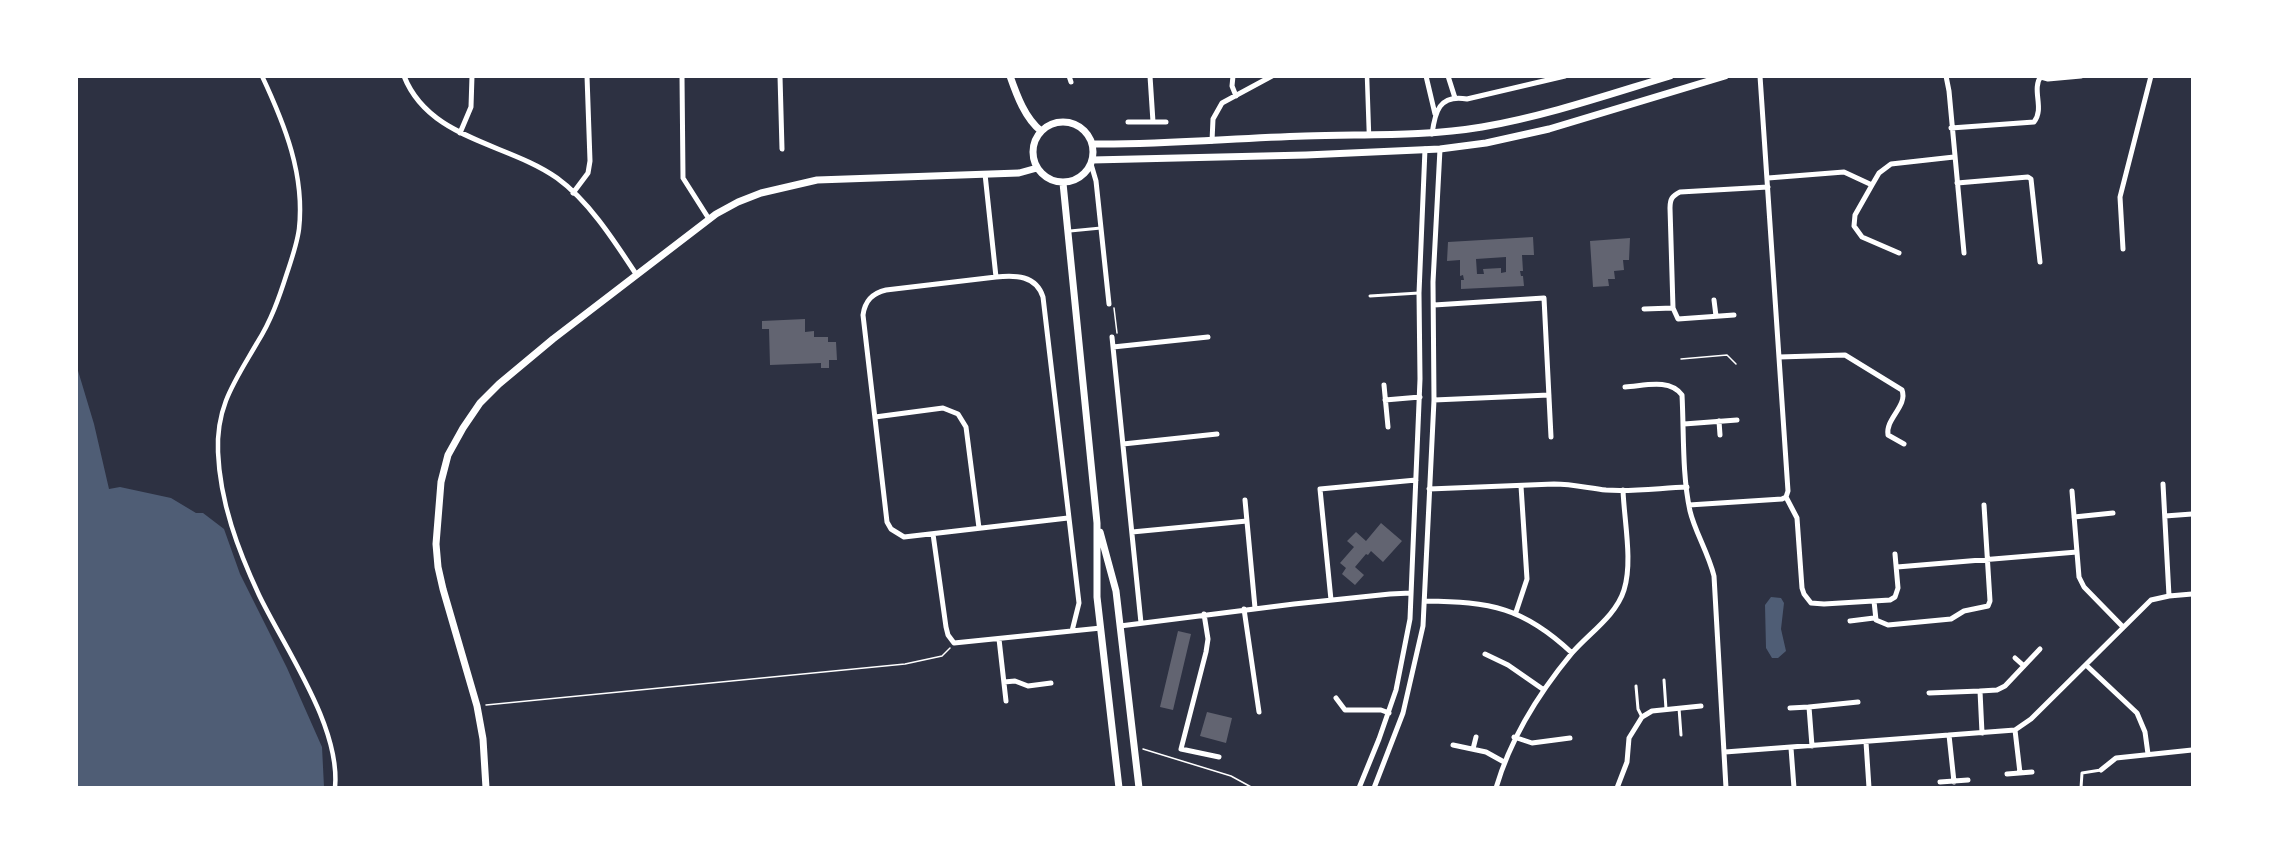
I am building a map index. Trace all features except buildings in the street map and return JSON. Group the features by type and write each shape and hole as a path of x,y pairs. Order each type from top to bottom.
{"street":[{"path":"262,76 280,113 296,167 300,201 299,229 275,311 235,379 222,409 218,452 223,494 231,526 260,595 302,674 322,720 334,759 335,788"},
{"path":"404,76 410,90 437,119 460,133 519,158 557,178 581,200 636,274"},
{"path":"460,133 471,107 472,76"},
{"path":"573,193 588,173 590,161 586,76"},
{"path":"682,76 683,178 709,219"},
{"path":"780,76 782,149"},
{"path":"1010,76 1023,108 1041,131"},
{"path":"1150,76 1153,122"},
{"path":"1233,76 1233,90 1236,96"},
{"path":"1212,141 1213,118 1216,110 1222,104 1272,76"},
{"path":"1367,76 1369,135"},
{"path":"1359,788 1389,713 1407,642 1420,398 1419,293 1425,149 1432,134 1435,114 1426,76"},
{"path":"1448,76 1455,98"},
{"path":"1435,114 1444,103 1455,98 1467,99 1565,76"},
{"path":"1092,144 1432,134 1538,116 1670,76"},
{"path":"1091,162 1440,149 1486,143 1549,129 1725,76"},
{"path":"1760,76 1788,491 1786,497"},
{"path":"1946,76 1964,253"},
{"path":"1951,128 2034,122 2038,113 2036,84 2041,77 2048,79 2081,76"},
{"path":"2122,249 2120,197 2151,76"},
{"path":"1128,122 1166,122"},
{"path":"1091,162 1085,173 1077,179 1062,183 1050,180 1037,168 1033,150 1035,140 1041,131 1052,124 1070,123 1085,132 1092,144 1091,162 1096,181 1109,304"},
{"path":"1374,788 1403,713 1420,643 1425,601 1434,400 1434,305 1440,149 1432,134"},
{"path":"1899,253 1862,237 1854,226 1855,215 1872,185 1879,173 1891,164 1954,157"},
{"path":"486,788 483,739 477,706 438,567 436,518 441,482 448,455 480,403 499,384 636,274 709,219 738,202 761,193 817,180 1019,173 1037,168"},
{"path":"1768,178 1844,172 1872,185"},
{"path":"985,174 996,277"},
{"path":"1957,183 2028,177 2031,179 2040,262"},
{"path":"1062,183 1097,524 1097,597 1119,788"},
{"path":"1734,315 1678,318 1673,308 1670,201 1680,192 1768,187"},
{"path":"1068,518 904,537 891,529 887,522 863,315 867,301 878,292 886,290 996,277 1015,276 1025,278 1036,285 1043,297 1079,603 1072,631"},
{"path":"1434,305 1544,298 1551,436"},
{"path":"1714,300 1716,316"},
{"path":"1644,309 1673,308"},
{"path":"1112,336 1141,623"},
{"path":"1113,347 1208,337"},
{"path":"1779,357 1845,355 1902,390 1903,399 1886,428 1888,435 1904,444"},
{"path":"1625,387 1663,384 1674,387 1682,395 1690,512 1708,553 1714,576 1726,788"},
{"path":"1384,385 1388,427"},
{"path":"1434,400 1549,395"},
{"path":"1386,400 1420,398"},
{"path":"874,417 943,408 958,414 966,428 979,528"},
{"path":"1684,424 1737,420"},
{"path":"1719,421 1720,435"},
{"path":"1123,444 1217,434"},
{"path":"1417,455 1431,456"},
{"path":"1331,600 1320,489 1416,480"},
{"path":"1429,489 1554,484 1572,484 1605,490 1687,487"},
{"path":"2163,484 2169,596"},
{"path":"1516,612 1527,579 1521,486"},
{"path":"1496,788 1515,737 1544,690 1572,652 1613,610 1624,590 1627,564 1623,490"},
{"path":"2072,491 2081,582 2123,627"},
{"path":"1689,505 1786,497"},
{"path":"1786,497 1796,513 1802,588 1807,599 1817,604 1874,601 1895,597 1899,588 1895,554"},
{"path":"1245,500 1255,608"},
{"path":"1874,601 1874,618 1888,625 1950,619 1964,610 1988,606 1990,601 1984,506"},
{"path":"2074,517 2113,513"},
{"path":"2165,516 2193,514"},
{"path":"1132,532 1247,521"},
{"path":"1097,524 1116,591 1139,788"},
{"path":"933,534 946,627 954,644 1101,628"},
{"path":"1897,567 2077,552"},
{"path":"1120,626 1244,609 1411,593"},
{"path":"1725,753 2015,730 2031,719 2151,600 2193,594"},
{"path":"1425,601 1484,604 1516,612 1551,632 1572,652"},
{"path":"1244,609 1259,712"},
{"path":"1204,614 1208,639 1206,652 1181,749 1219,758"},
{"path":"1850,621 1874,618"},
{"path":"999,639 1006,701"},
{"path":"1407,642 1420,643"},
{"path":"1929,693 1997,690 2005,686 2040,648"},
{"path":"1485,654 1508,665 1544,690"},
{"path":"2015,658 2024,666"},
{"path":"2086,665 2137,713 2145,732 2148,754"},
{"path":"1004,682 1016,681 1028,686 1051,683"},
{"path":"1980,691 1982,733"},
{"path":"1336,698 1345,710 1346,718"},
{"path":"1790,708 1858,702"},
{"path":"1617,788 1627,762 1629,738 1642,717 1652,711 1701,706"},
{"path":"1809,707 1812,746"},
{"path":"1345,710 1381,710 1389,713"},
{"path":"2015,730 2020,773"},
{"path":"1949,735 1953,782"},
{"path":"1473,749 1476,736"},
{"path":"1515,737 1532,743 1570,738"},
{"path":"1866,742 1869,788"},
{"path":"1453,745 1486,752 1504,762"},
{"path":"1791,748 1794,788"},
{"path":"2101,770 2116,758 2193,750"},
{"path":"2007,774 2032,772"},
{"path":"1940,782 1968,780"}],"lane":[{"path":"1067,231 1101,228"},
{"path":"1370,296 1419,293"},
{"path":"1664,680 1665,709"},
{"path":"1636,686 1638,709 1642,717"},
{"path":"1680,708 1681,735"},
{"path":"2081,788 2082,773 2101,770"}],"path":[{"path":"1109,304 1114,307 1117,335 1112,336"},
{"path":"1681,359 1727,355 1736,364"},
{"path":"477,706 905,664 942,656 954,644"},
{"path":"1135,749 1142,749 1231,776 1253,788"}],"water":[{"path":"76,364 94,424 109,489 120,487 171,498 196,513 203,513 224,529 240,574 287,668 322,747 324,787 77,787"},
{"path":"1771,597 1781,598 1784,603 1781,629 1786,651 1778,658 1772,658 1766,648 1765,605"}]}
